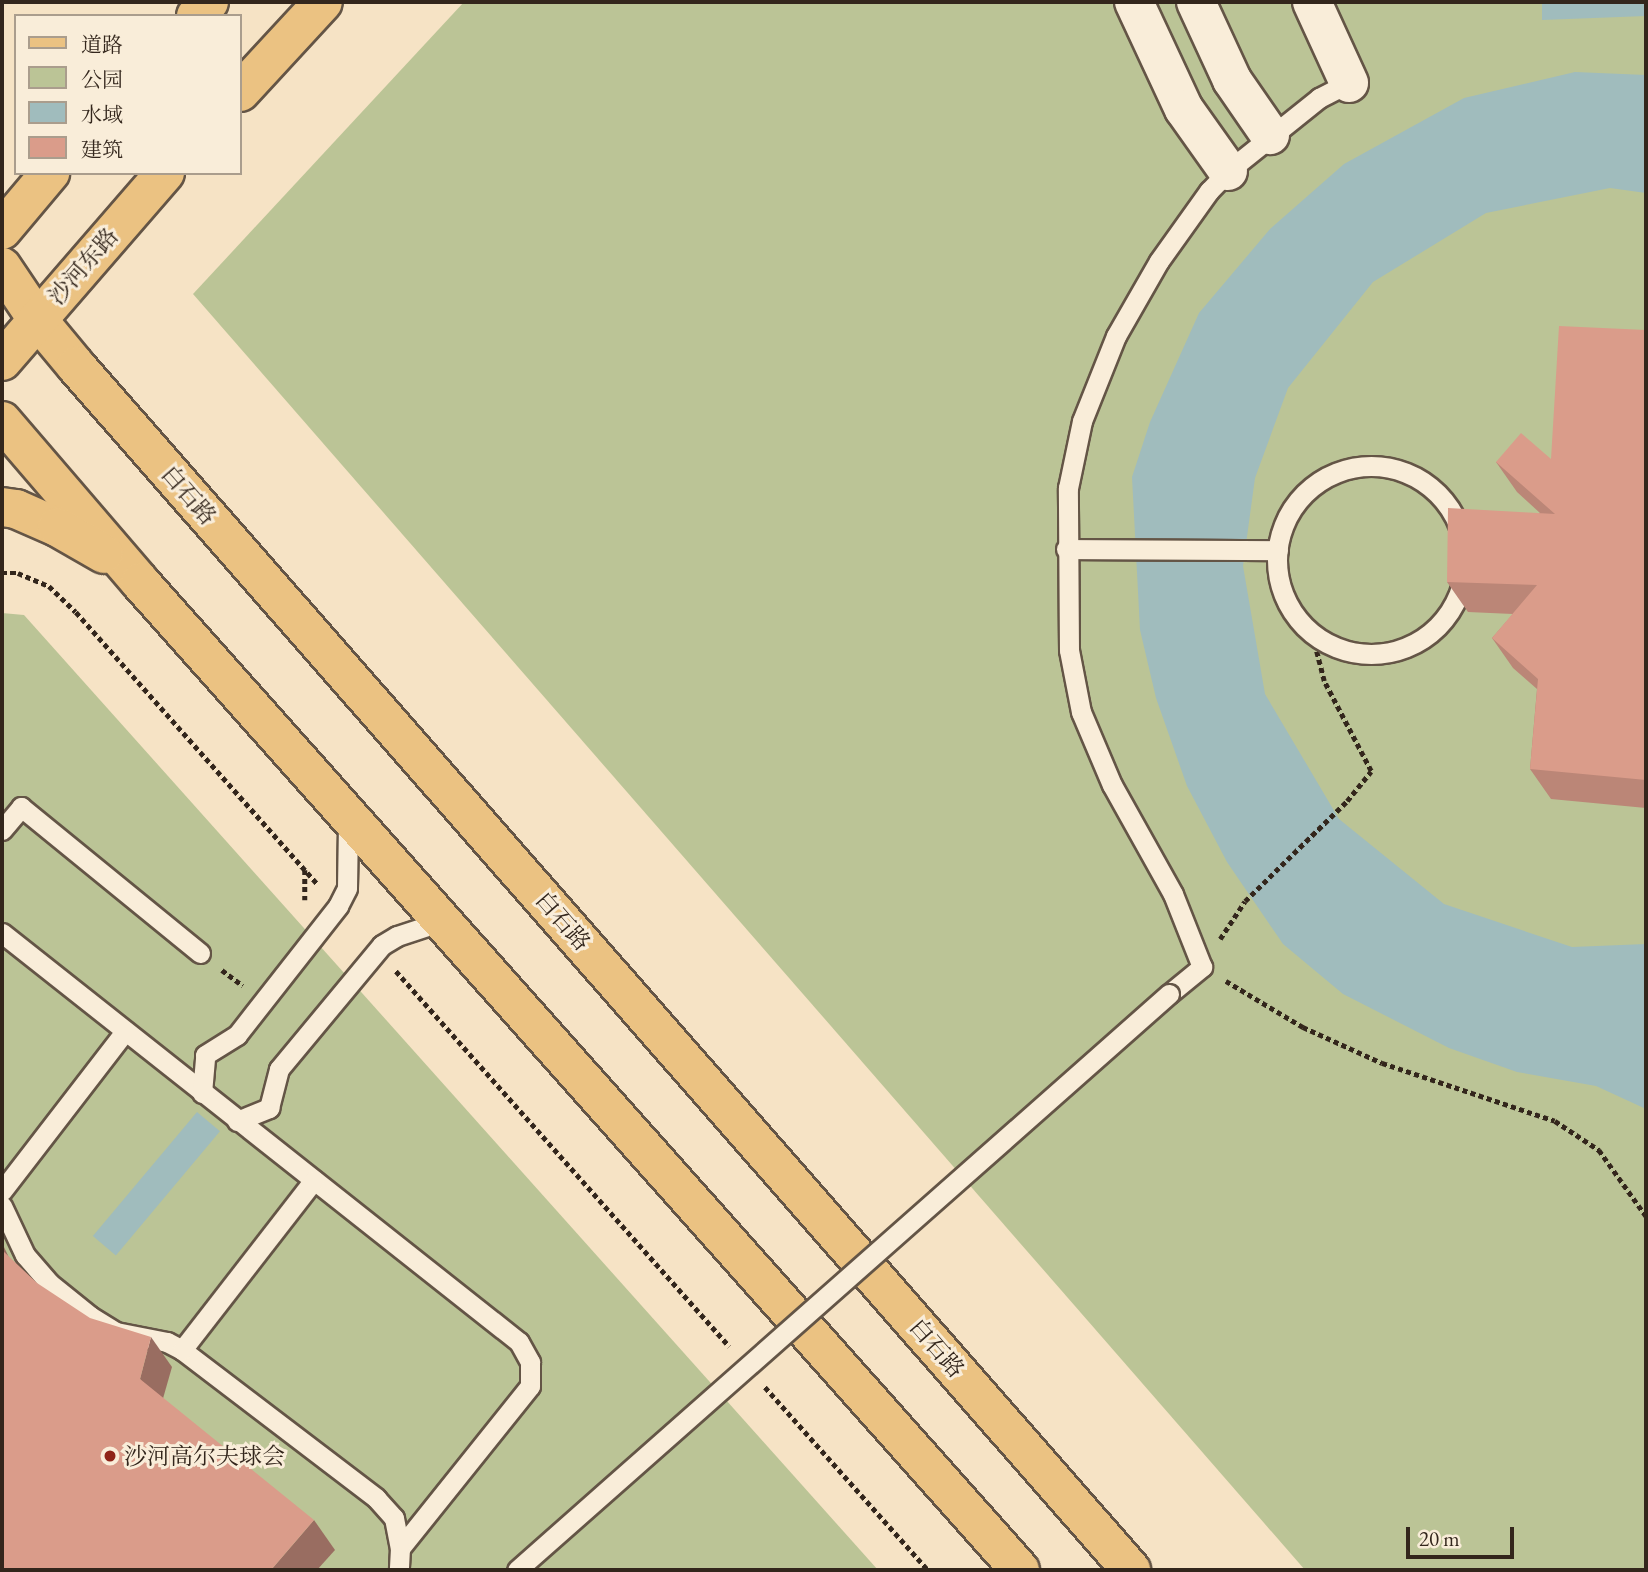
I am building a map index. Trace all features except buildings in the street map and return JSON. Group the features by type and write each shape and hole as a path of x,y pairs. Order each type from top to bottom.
{"main road":[{"path":"242,90 323,2"},
{"path":"2,230 48,175"},
{"name":"沙河东路","path":"2,361 164,175"},
{"name":"白石路","path":"2,267 37,319 1131,1570"},
{"path":"2,421 140,582 1020,1570"},
{"path":"2,507 16,509 98,549 140,582"}],"street":[{"path":"1134,2 1184,109 1228,171"},
{"path":"1196,2 1232,80 1270,135"},
{"path":"1312,2 1349,83"}],"lane":[{"path":"517,1570 1202,967 1173,894 1112,785 1081,712 1069,650 1066,549 1068,488 1082,421 1116,335 1159,261 1209,191 1228,171 1319,98 1349,83"},
{"path":"1359,466 1392,468 1422,481 1446,503 1462,533 1465,568 1460,594 1445,620 1423,640 1396,652 1366,655 1338,649 1312,634 1292,612 1280,584 1278,550 1284,523 1302,495 1328,476 1359,466"},
{"path":"1066,549 1278,550"},
{"path":"2,830 21,807 200,953"},
{"path":"202,1093 205,1055 237,1035 338,906 347,888 349,816"},
{"path":"237,1121 269,1108 279,1069 377,950 397,936 443,921"},
{"path":"2,933 519,1342 530,1362 530,1386 400,1548"},
{"path":"2,1191 125,1031"},
{"path":"182,1350 314,1180"},
{"path":"2,1206 25,1255 49,1283 70,1300 116,1332 167,1342 182,1350 376,1498 394,1518 400,1548 399,1570"}],"path":[{"path":"2,573 18,573 49,586 76,612 338,906"},
{"path":"1312,634 1324,681 1371,771 1347,801 1245,901 1202,967 1303,1027 1382,1063 1555,1121 1599,1150 1646,1216"},
{"path":"377,950 735,1353"},
{"path":"200,953 252,993"},
{"path":"762,1384 928,1570"}],"green space":[{"path":"464,2 1646,2 1646,1570 1305,1570 193,294"},
{"name":"沙河高尔夫球会","path":"2,613 24,615 878,1570 2,1570"}],"water":[{"path":"1542,2 1646,2 1646,16 1542,20"},
{"path":"1575,72 1646,75 1646,193 1610,188 1486,213 1373,282 1288,388 1255,478 1243,566 1265,694 1339,819 1444,904 1572,947 1646,944 1646,1109 1596,1086 1517,1072 1449,1048 1343,994 1283,944 1227,862 1187,786 1156,698 1140,630 1132,477 1150,422 1199,313 1270,229 1344,164 1464,98"},
{"path":"197,1112 220,1131 116,1255 93,1236"}],"place":[{"name":"沙河高尔夫球会","path":"110,1456"}]}
